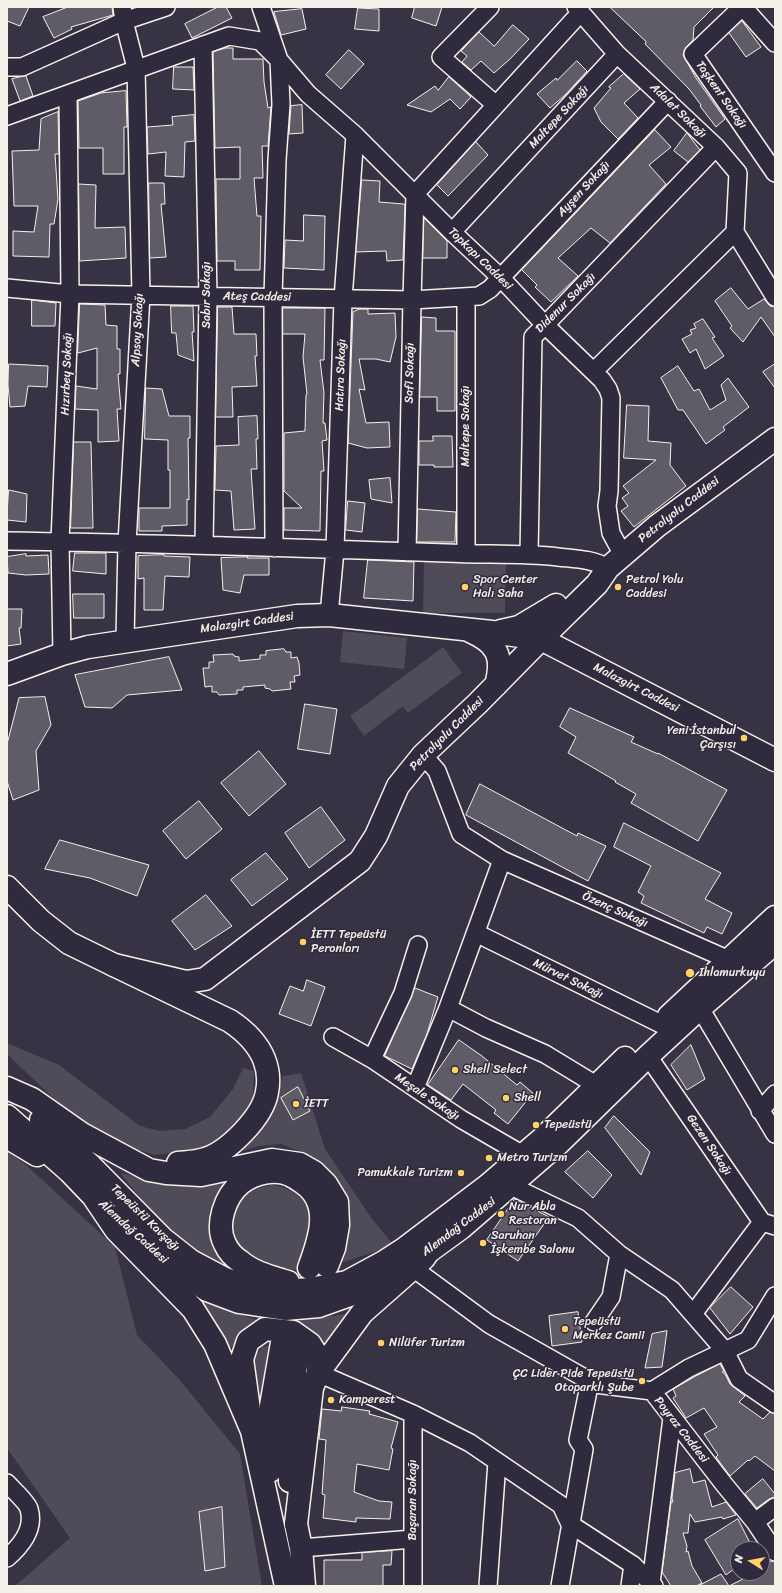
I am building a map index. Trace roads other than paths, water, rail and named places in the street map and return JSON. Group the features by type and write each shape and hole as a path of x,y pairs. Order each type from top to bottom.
{"main road":[{"name":"Petrolyolu Caddesi","path":"114,965 186,982 205,979 360,861 376,836 398,786 423,755 496,685 540,639 562,609 597,584 615,562 657,526 775,439"},
{"name":"Malazgirt Caddesi","path":"492,632 519,627 562,609"},
{"path":"562,609 562,640 564,651"},
{"name":"Malazgirt Caddesi","path":"7,674 62,654 88,647 125,640 297,616 329,615 492,632 540,639 775,760"},
{"path":"469,630 492,644 496,650 500,669 496,685"},
{"path":"7,887 41,921 70,943 230,1021 246,1032 256,1044 265,1060 268,1076 267,1093 251,1125 219,1153 206,1159 193,1162 174,1163 139,1157 127,1157"},
{"name":"Alemdağ Caddesi","path":"315,1275 347,1282 384,1262 404,1249 468,1201 543,1138 596,1085 775,917"},
{"name":"Alemdağ Caddesi","path":"93,1196 180,1273 207,1290 239,1302 285,1309 320,1306 368,1287 389,1276 428,1252 461,1228 512,1186 559,1143 648,1056 700,1008 773,951"},
{"path":"7,1088 32,1099 82,1134 111,1151 127,1157 149,1170 188,1175 201,1175 272,1160 300,1164 314,1172 326,1184 337,1202 338,1225 334,1248 315,1275"},
{"name":"Tepeüstü Kavşağı","path":"7,1091 61,1137 163,1239 191,1261 223,1278 248,1287 281,1291 315,1275"},
{"path":"7,1116 70,1172 93,1196 116,1230 193,1309 215,1344 252,1430"},
{"path":"7,1137 70,1172"},
{"path":"271,1171 289,1174 305,1185 316,1196 321,1209 322,1224 318,1243 315,1275 258,1272 242,1263 225,1244 221,1226 223,1212 229,1197 240,1183 253,1176 271,1171"},
{"path":"296,1524 312,1388 318,1373 362,1313 424,1258 428,1252"},
{"path":"286,1586 252,1430 242,1359 248,1341 265,1329 293,1332 310,1344 318,1356 318,1373"},
{"path":"286,1586 270,1466 271,1406 290,1346 291,1394 288,1427 290,1487 301,1548 304,1586"}],"street":[{"path":"12,69 123,14 166,7"},
{"path":"490,7 441,57 496,104"},
{"path":"742,7 775,43"},
{"name":"Taşkent Sokağı","path":"742,7 693,54 775,173"},
{"path":"415,194 496,104 578,9"},
{"name":"Adalet Sokağı","path":"578,9 617,54 716,148 738,173 735,232"},
{"path":"266,11 279,60 281,104 277,160 273,298 274,548"},
{"name":"Alpsoy Sokağı","path":"123,14 136,68 141,295 127,544 125,640"},
{"name":"Topkapı Caddesi","path":"7,116 136,68 229,36 260,41 279,60 308,94 355,135 500,278 545,326 594,371 608,389 611,398 609,491 607,506 615,562"},
{"name":"Sabır Sokağı","path":"203,45 208,297 204,545"},
{"name":"Maltepe Sokağı","path":"452,232 617,54"},
{"name":"Hızırbey Sokağı","path":"62,654 60,542 70,294 68,94"},
{"name":"Ayşen Sokağı","path":"500,278 668,101"},
{"name":"Hatıra Sokağı","path":"329,615 335,550 343,299 355,135"},
{"name":"Didenur Sokağı","path":"529,554 533,336 545,326 716,148"},
{"name":"Safi Sokağı","path":"407,552 415,194"},
{"path":"594,371 735,232 775,297"},
{"name":"Ateş Caddesi","path":"7,288 70,294 412,300 479,296 484,294 500,278"},
{"name":"Maltepe Sokağı","path":"466,297 466,554"},
{"path":"7,541 204,545 466,554 529,554 587,560 600,563 615,562"},
{"name":"Özenç Sokağı","path":"423,755 437,772 460,834 502,860 728,960"},
{"path":"415,1088 448,1008 502,860"},
{"name":"Mürvet Sokağı","path":"476,933 661,1024"},
{"path":"372,1059 404,993 418,945"},
{"path":"448,1008 545,1054 596,1085"},
{"path":"700,1008 775,1134"},
{"name":"Meşale Sokağı","path":"333,1037 372,1059 461,1120 523,1155"},
{"name":"Gezen Sokağı","path":"648,1056 768,1224"},
{"path":"760,1111 775,1094"},
{"path":"512,1186 578,1218 619,1254 672,1290 725,1351 739,1379 775,1404"},
{"path":"693,1314 768,1224"},
{"path":"594,1322 611,1297 619,1254"},
{"name":"Poyraz Caddesi","path":"413,1268 489,1324 595,1384 652,1391 755,1522 775,1552"},
{"path":"652,1391 689,1368 748,1340 775,1296"},
{"path":"318,1373 413,1414 470,1443 561,1504 570,1524 633,1565 652,1584"},
{"path":"560,1586 584,1448 578,1440 590,1381"},
{"name":"Başaran Sokağı","path":"413,1414 413,1586"},
{"path":"652,1584 672,1418"},
{"path":"488,1586 497,1462"},
{"path":"7,1482 29,1508 30,1521 24,1540 7,1558"},
{"path":"755,1522 775,1507"},
{"path":"301,1548 413,1539"},
{"path":"630,1586 633,1565"}],"tunnel":[{"path":"298,1350 319,1289"}],"place":[{"name":"Spor Center Halı Saha","path":"465,587"},
{"name":"Petrol Yolu Caddesi","path":"618,587"},
{"name":"Yeni İstanbul Çarşısı","path":"744,738"},
{"name":"İETT Tepeüstü Peronları","path":"303,942"},
{"name":"Ihlamurkuyu","path":"690,973"},
{"name":"Shell Select","path":"455,1070"},
{"name":"Shell","path":"506,1098"},
{"name":"İETT","path":"296,1104"},
{"name":"Tepeüstü","path":"536,1125"},
{"name":"Metro Turizm","path":"489,1158"},
{"name":"Pamukkale Turizm","path":"461,1173"},
{"name":"Nur Abla Restoran","path":"501,1214"},
{"name":"Saruhan İşkembe Salonu","path":"483,1243"},
{"name":"Tepeüstü Merkez Camii","path":"565,1329"},
{"name":"Nilüfer Turizm","path":"381,1343"},
{"name":"ÇC Lider Pide Tepeüstü Otoparklı Şube","path":"642,1381"},
{"name":"Kamperest","path":"331,1400"}]}
